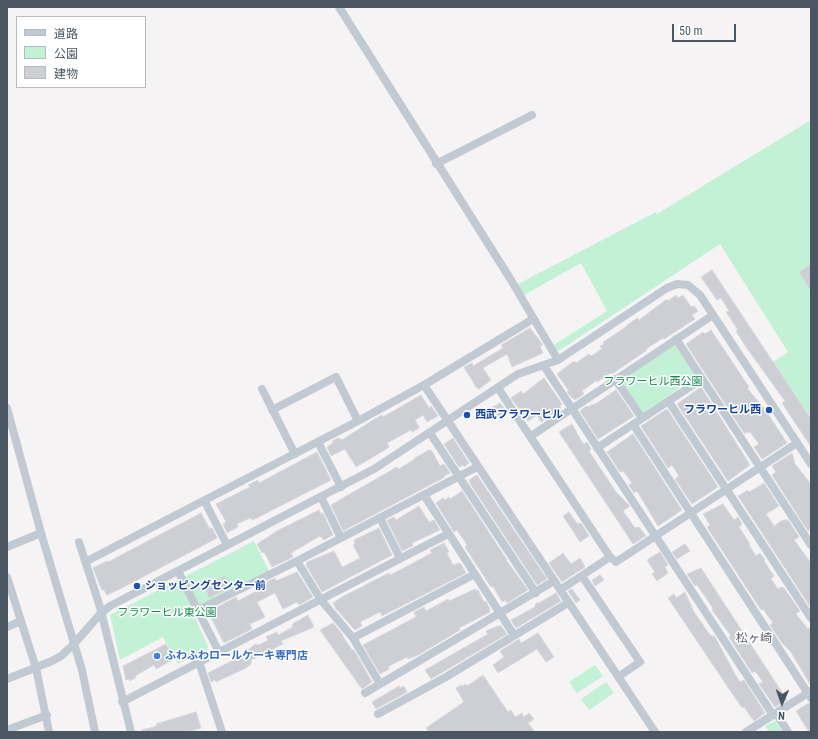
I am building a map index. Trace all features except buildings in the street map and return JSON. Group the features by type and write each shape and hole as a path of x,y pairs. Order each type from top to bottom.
{"street":[{"path":"339,7 436,164 511,280 558,360"},
{"path":"436,164 532,116"},
{"path":"7,679 36,668 61,656 74,644 101,613 110,606 341,487 392,458 527,370 544,366 558,360 673,285 685,284 694,289 713,315 811,464"},
{"path":"531,436 713,315"},
{"path":"85,562 204,502 358,421 424,385 533,319"},
{"path":"676,339 811,544"},
{"path":"544,366 655,536 774,714 788,732"},
{"path":"272,410 336,377 358,421"},
{"path":"597,448 702,378"},
{"path":"615,379 642,418"},
{"path":"424,385 654,732"},
{"path":"498,388 610,557 616,562 797,443"},
{"path":"262,389 295,454"},
{"path":"668,402 811,618"},
{"path":"7,408 11,436 74,644 89,698 95,732"},
{"path":"633,424 810,694 746,732"},
{"path":"430,433 536,593"},
{"path":"318,442 341,487"},
{"path":"198,610 297,561 477,467"},
{"path":"424,495 514,634"},
{"path":"321,497 341,538"},
{"path":"204,502 227,545"},
{"path":"380,518 400,558"},
{"path":"7,547 41,532"},
{"path":"122,702 448,534"},
{"path":"79,542 101,613 122,702 131,732"},
{"path":"560,590 610,557"},
{"path":"297,561 321,600 352,638 380,684"},
{"path":"178,571 219,652"},
{"path":"352,638 475,574"},
{"path":"582,576 640,662 618,677"},
{"path":"7,579 36,668 49,732"},
{"path":"365,693 554,581"},
{"path":"378,714 446,677 514,634 568,603"},
{"path":"7,627 21,621"},
{"path":"199,662 222,732"},
{"path":"8,730 46,715"}],"green space":[{"path":"811,120 811,418 773,362 788,352 720,244 557,352 554,345 607,311 581,263 524,295 518,284 656,212 657,214"},
{"name":"フラワーヒル西公園","path":"673,346 676,346 695,374 695,377 644,413 640,412 622,382 623,378"},
{"name":"フラワーヒル東公園","path":"254,541 269,571 192,611 208,646 207,650 178,664 163,637 120,660 110,615"},
{"path":"595,665 603,676 577,693 569,682"},
{"path":"606,682 614,693 589,710 581,699"},
{"path":"776,721 782,732 769,732 765,726"}],"place":[{"name":"フラワーヒル西","path":"769,410"},
{"name":"西武フラワーヒル","path":"467,415"},
{"name":"ショッピングセンター前","path":"137,586"},
{"name":"ふわふわロールケーキ専門店","path":"157,656"}],"district":[{"name":"松ヶ崎","path":"754,639"}]}
